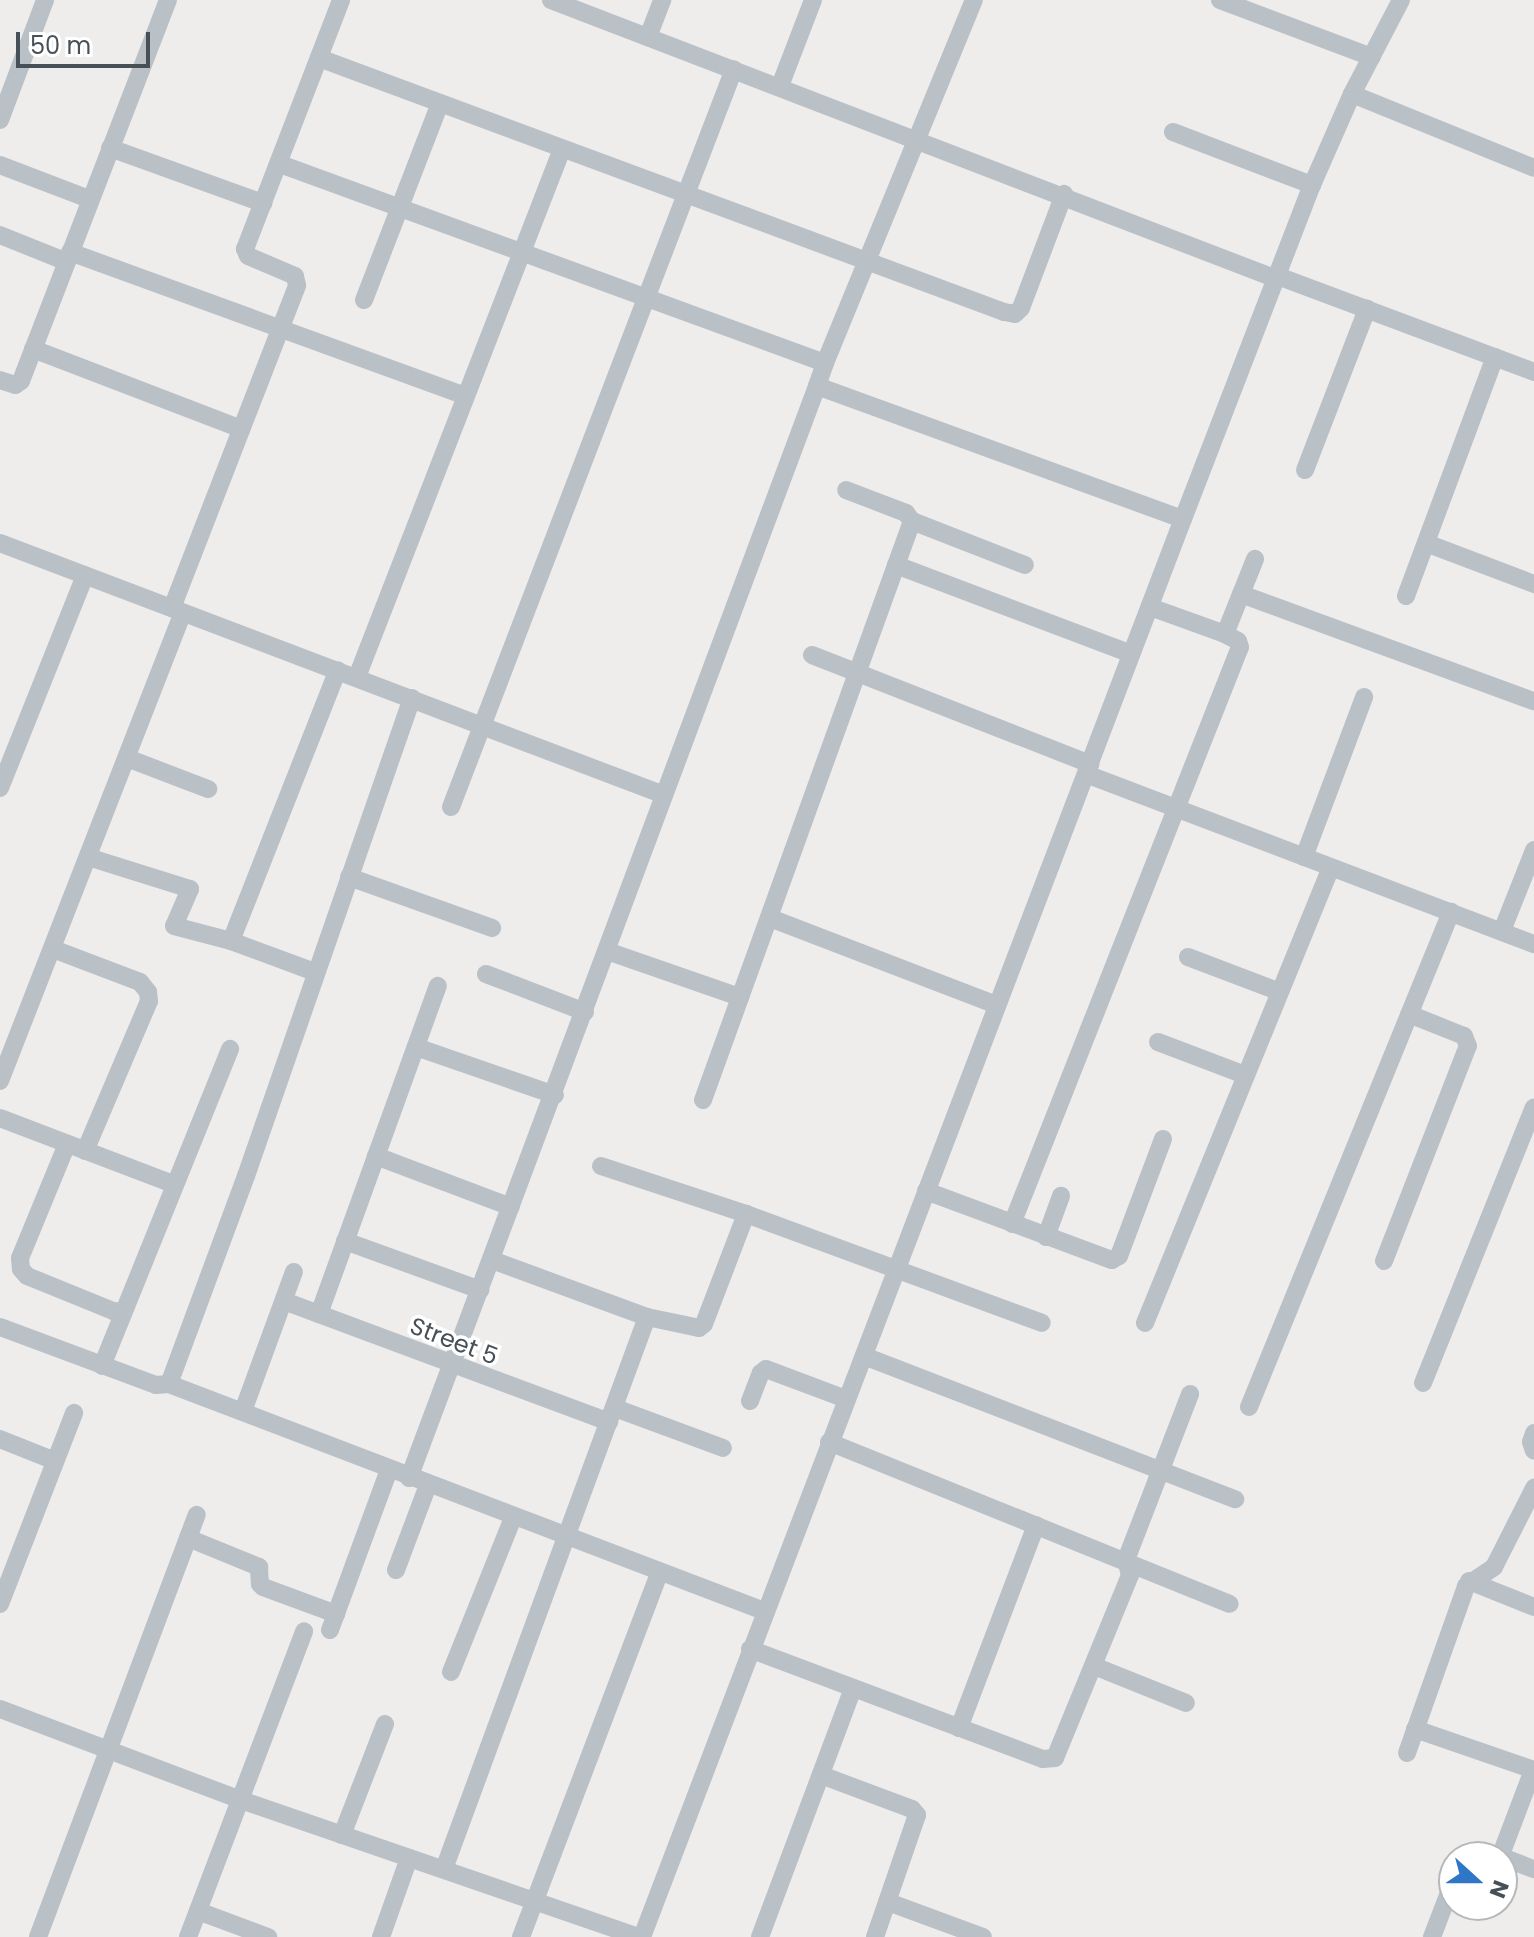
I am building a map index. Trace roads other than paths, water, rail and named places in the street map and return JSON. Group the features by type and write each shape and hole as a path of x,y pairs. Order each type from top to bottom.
{"street":[{"path":"0,120 45,0"},
{"path":"0,380 15,385 21,381 168,0"},
{"path":"0,1081 127,758 241,429 299,280 248,256 247,243 341,0"},
{"path":"551,0 1534,372"},
{"path":"648,37 662,0"},
{"path":"780,86 813,0"},
{"path":"409,1478 555,1095 825,363 974,0"},
{"path":"1220,0 1372,57"},
{"path":"0,1709 241,1800 641,1937 1275,276 1352,94 1401,0"},
{"path":"319,58 1015,314 1021,308 1064,194"},
{"path":"451,807 734,69"},
{"path":"1352,94 1534,168"},
{"path":"364,300 440,103"},
{"path":"1173,132 1312,185"},
{"path":"110,148 263,203"},
{"path":"357,677 562,149"},
{"path":"280,164 825,363"},
{"path":"0,165 89,199"},
{"path":"0,235 280,328 465,396"},
{"path":"1305,470 1367,309"},
{"path":"33,349 241,429"},
{"path":"1406,596 1495,357"},
{"path":"817,386 1183,519"},
{"path":"846,490 906,513 912,521 1025,565"},
{"path":"703,1100 912,521"},
{"path":"1426,543 1534,584"},
{"path":"1,547 85,575 664,795"},
{"path":"1225,634 1255,559"},
{"path":"896,565 1131,654"},
{"path":"0,788 85,575"},
{"path":"1241,594 1534,701"},
{"path":"1012,1224 1240,647 1238,641 1225,634 1150,607"},
{"path":"812,655 1178,809 1534,944"},
{"path":"231,941 338,670"},
{"path":"1304,857 1364,697"},
{"path":"169,1384 246,1176 412,698"},
{"path":"127,758 208,789"},
{"path":"1502,931 1534,850"},
{"path":"88,857 190,889 174,926 231,941 315,972"},
{"path":"1145,1323 1331,867"},
{"path":"349,877 492,928"},
{"path":"1249,1407 1451,912"},
{"path":"770,918 997,1005"},
{"path":"53,949 140,982 148,992 149,1001 85,1151"},
{"path":"607,951 740,997"},
{"path":"1188,957 1280,992"},
{"path":"486,974 585,1012"},
{"path":"319,1314 438,986"},
{"path":"1384,1261 1468,1046 1464,1036 1409,1014"},
{"path":"1158,1042 1245,1075"},
{"path":"416,1047 555,1095"},
{"path":"102,1366 230,1049"},
{"path":"1423,1383 1534,1107"},
{"path":"0,1120 175,1185"},
{"path":"926,1191 1105,1260 1119,1256 1163,1139"},
{"path":"67,1144 20,1258 21,1269 27,1276 113,1311 123,1312"},
{"path":"376,1156 511,1207"},
{"path":"601,1166 746,1214 1042,1323"},
{"path":"1046,1237 1061,1196"},
{"path":"492,1260 647,1317 689,1328 704,1324 746,1214"},
{"path":"345,1241 480,1290"},
{"path":"243,1411 294,1272"},
{"name":"Street 5","path":"284,1301 451,1366 723,1448"},
{"path":"444,1869 647,1317"},
{"path":"0,1327 156,1385 169,1384 243,1411 513,1518 764,1611"},
{"path":"864,1356 1235,1499"},
{"path":"750,1401 761,1373 766,1369 846,1399"},
{"path":"750,1649 1043,1759 1055,1758 1130,1575 1126,1560 1190,1394"},
{"path":"0,1604 74,1413"},
{"path":"1534,1433 1531,1442 1534,1451"},
{"path":"0,1439 55,1461"},
{"path":"829,1442 1230,1604"},
{"path":"188,1538 256,1565 263,1587 333,1622 389,1470"},
{"path":"396,1570 428,1485"},
{"path":"1407,1753 1469,1581 1494,1567 1534,1488"},
{"path":"38,1937 197,1515"},
{"path":"451,1672 513,1518"},
{"path":"959,1728 1036,1525"},
{"path":"521,1937 660,1572"},
{"path":"1469,1581 1534,1607"},
{"path":"188,1937 304,1631"},
{"path":"1094,1666 1186,1703"},
{"path":"760,1937 853,1688"},
{"path":"342,1835 385,1724"},
{"path":"1415,1729 1534,1770 1507,1841"},
{"path":"821,1775 912,1809 917,1815 875,1937"},
{"path":"381,1937 409,1858"},
{"path":"888,1902 983,1937"},
{"path":"198,1911 268,1937"}]}
